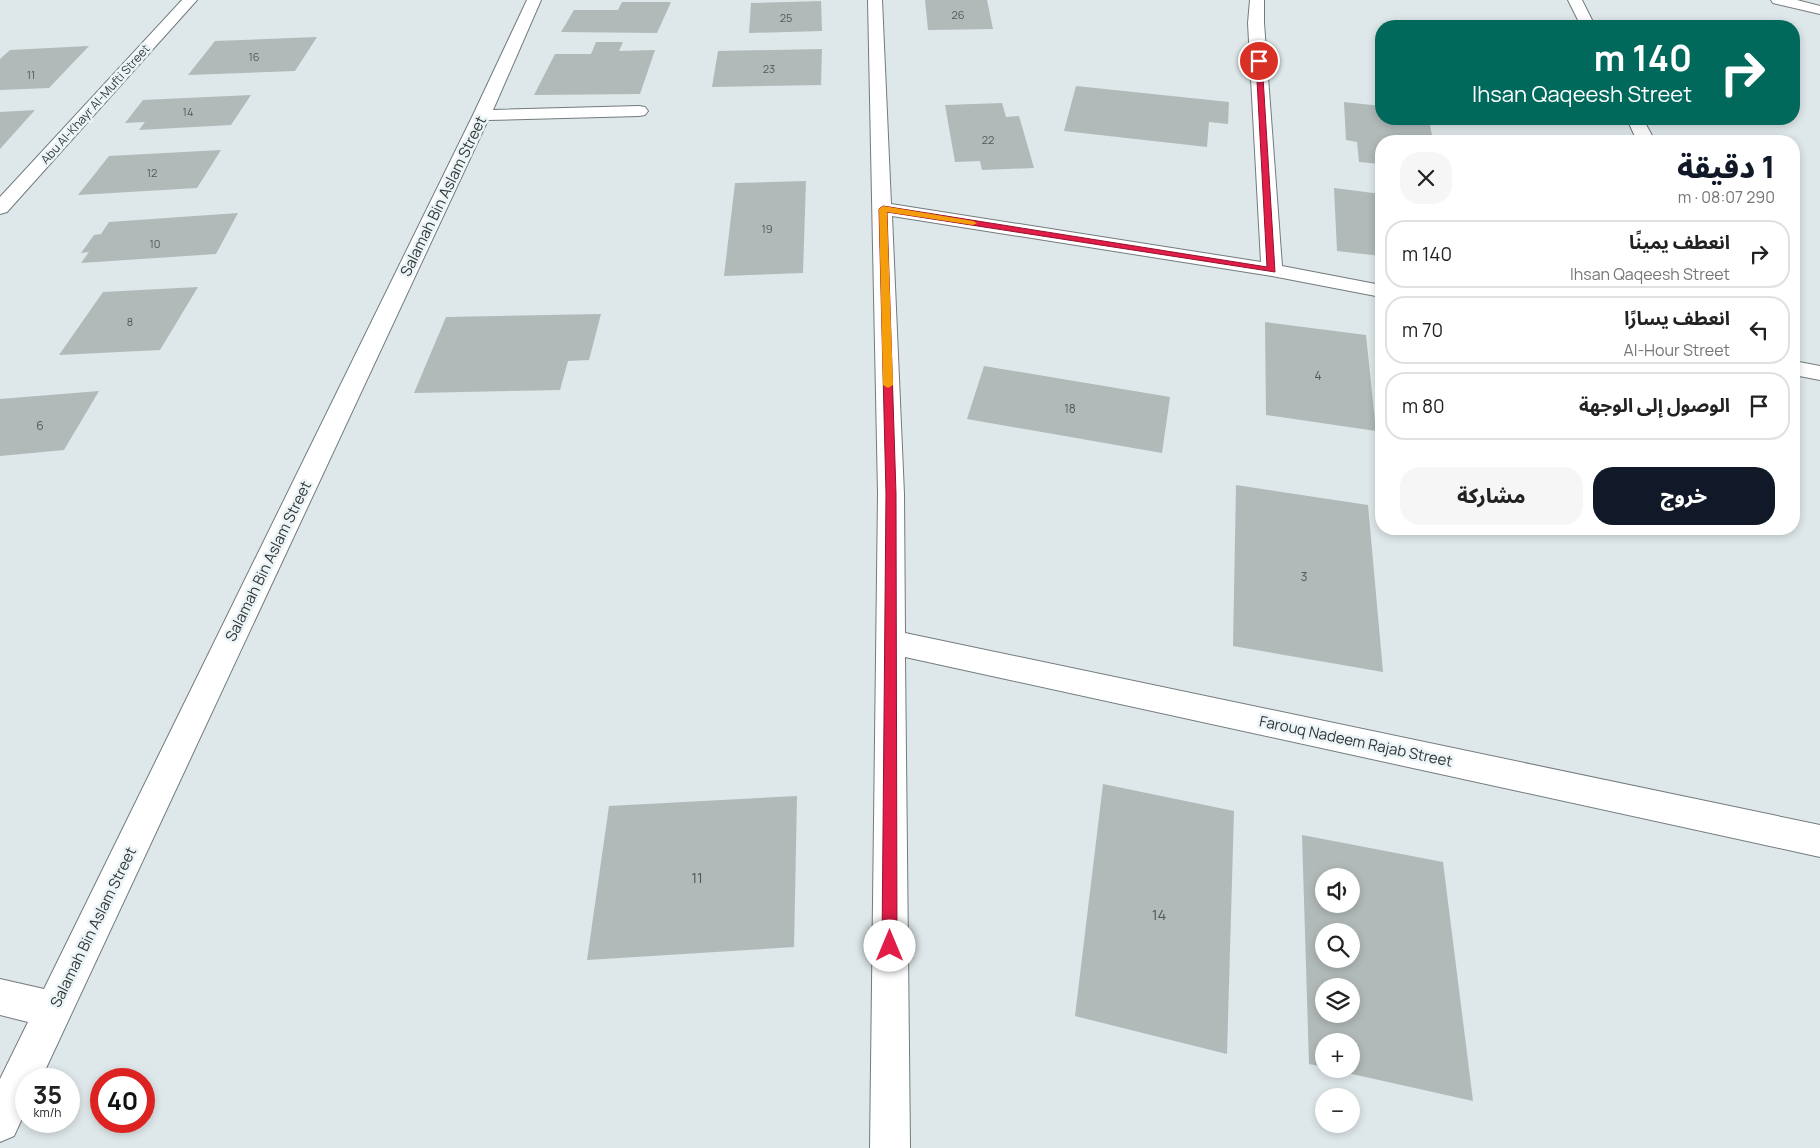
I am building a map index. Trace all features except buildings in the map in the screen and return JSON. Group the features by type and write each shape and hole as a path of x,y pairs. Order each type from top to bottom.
{"street":[{"name":"Abu Al-Khayr Al-Mufti Street","path":"0,208 190,0"},
{"name":"Salamah Bin Aslam Street","path":"0,1122 482,115 534,0"},
{"path":"875,0 891,494 890,1148"},
{"path":"1257,0 1256,23 1272,270"},
{"path":"1575,0 1585,20"},
{"path":"1778,0 1820,10"},
{"path":"482,115 639,112"},
{"path":"883,209 1272,270 1375,290"},
{"path":"1800,369 1820,373"},
{"name":"Farouq Nadeem Rajab Street","path":"892,642 1820,841"},
{"path":"0,997 54,1010"}],"slow traffic":[{"path":"888,385 883,209 973,223"}],"route":[{"path":"890,946 891,494 883,209 1272,270 1259,61"}]}
